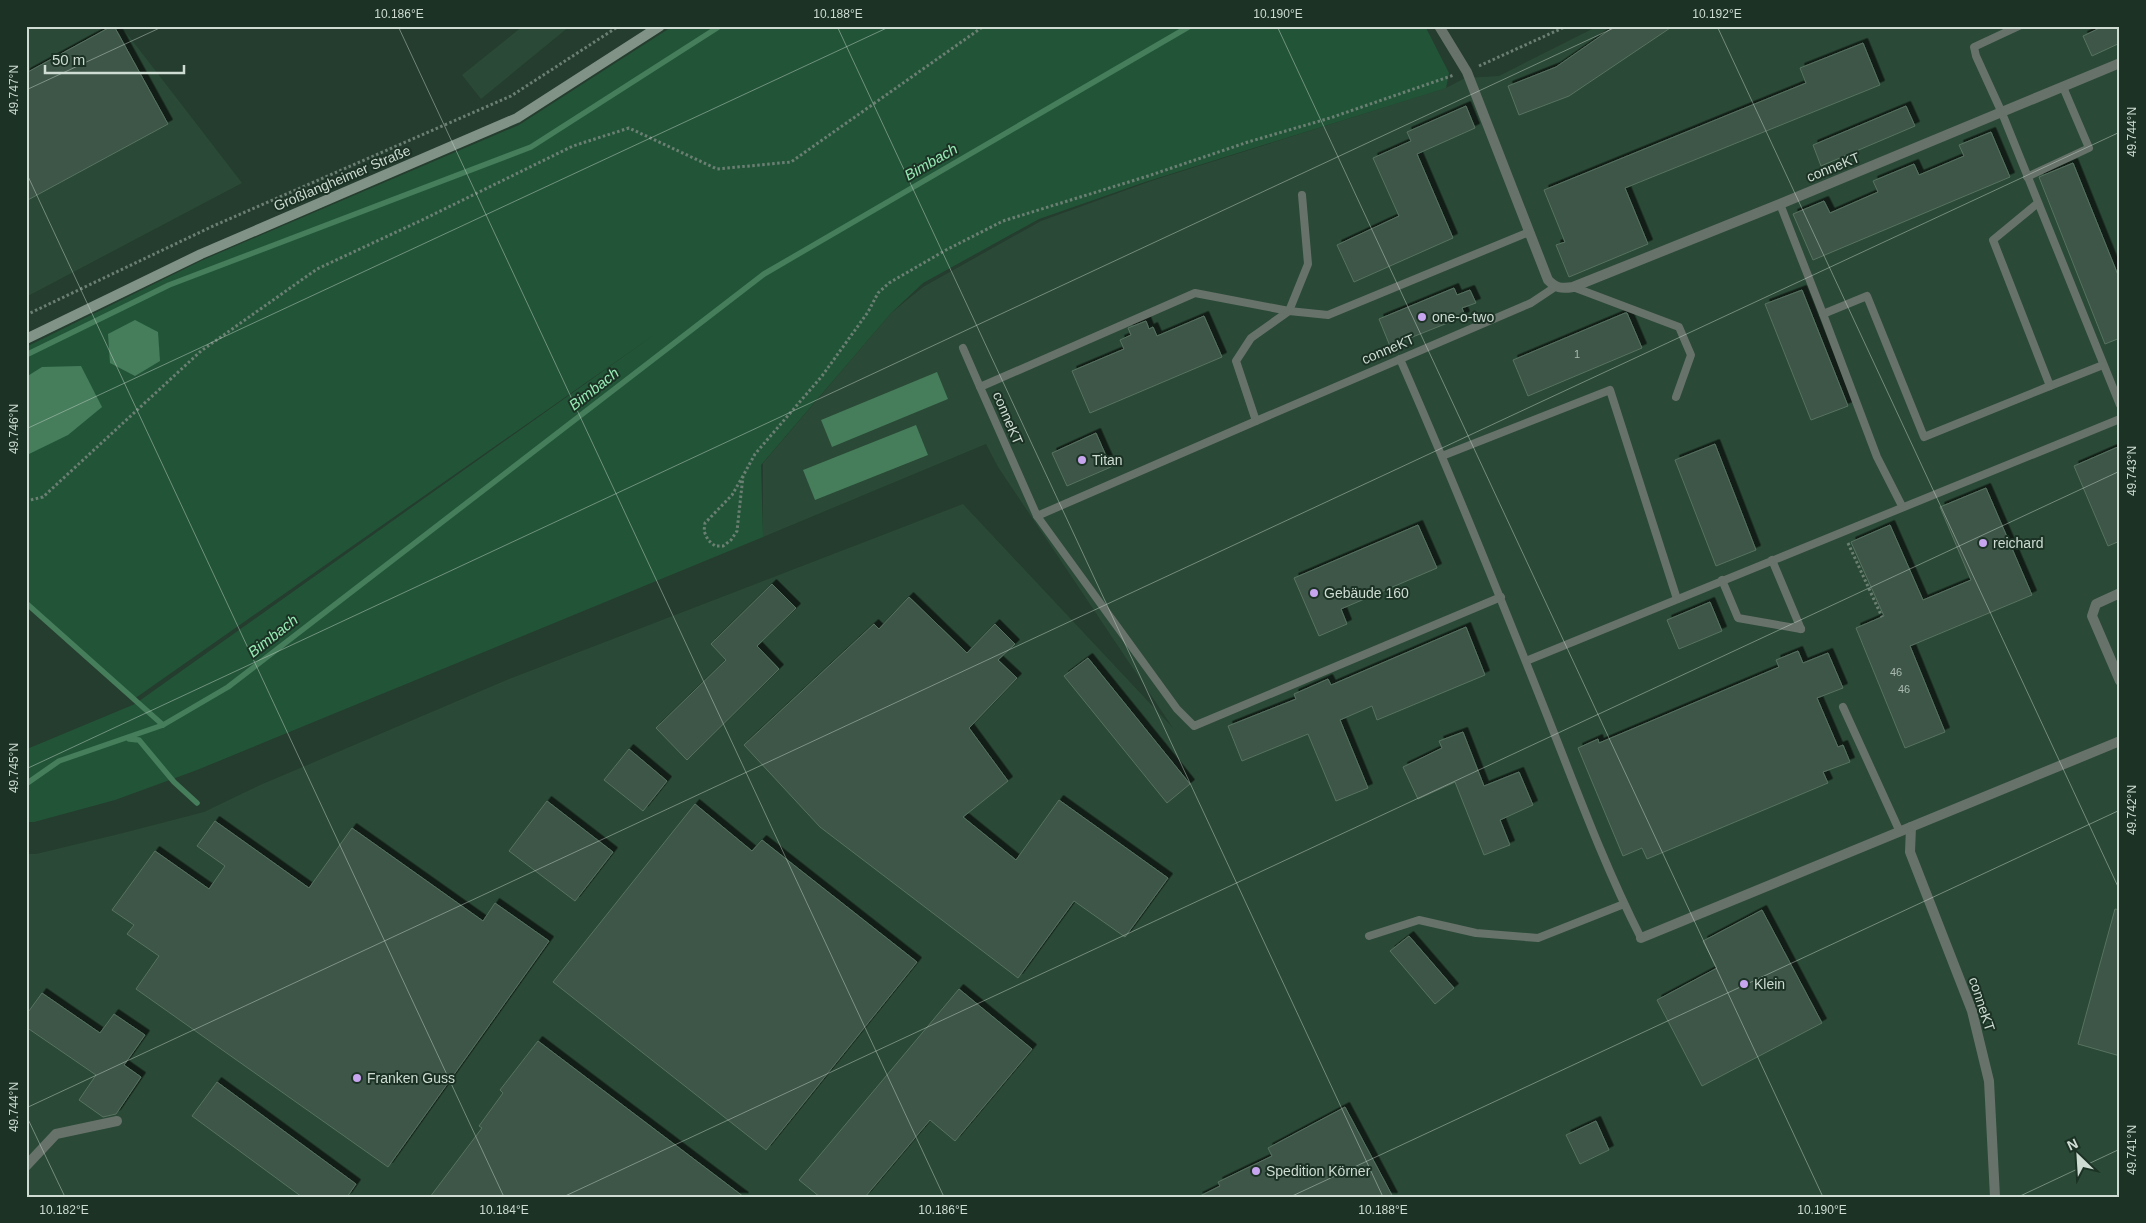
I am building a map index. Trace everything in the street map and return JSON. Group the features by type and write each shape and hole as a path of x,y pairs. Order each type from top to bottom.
{"main road":[{"name":"Großlangheimer Straße","path":"26,339 201,254 517,118 660,26"}],"street":[{"path":"1439,26 1466,72 1528,232 1548,280 1555,287"},
{"name":"conneKT","path":"1555,287 1563,289 1573,287 1780,204 2120,63"},
{"path":"2120,593 2096,604 2092,616 2120,681"},
{"path":"1641,938 2120,741"},
{"name":"conneKT","path":"1911,827 1910,852 1972,1010 1989,1081 1995,1197"},
{"path":"26,1166 56,1134 117,1122"}],"lane":[{"path":"2019,26 1974,47 1976,56 2002,113 2120,405"},
{"path":"2027,176 2088,148 2063,88"},
{"path":"1256,421 1236,361 1251,338 1288,311 1308,264 1302,195"},
{"path":"1780,204 1877,457 1902,506"},
{"path":"2038,204 1993,240 2050,386"},
{"name":"conneKT","path":"1528,232 1328,315 1288,311 1195,293 980,387 1037,516 1531,303 1555,287"},
{"path":"1573,287 1679,327 1691,355 1676,397"},
{"path":"1823,314 1867,296 1924,437 2103,365"},
{"path":"963,348 980,387"},
{"path":"1400,359 1501,597 1624,904 1641,938"},
{"path":"1442,456 1610,390 1677,599"},
{"path":"1526,661 2120,418"},
{"path":"1037,516 1177,709 1194,726 1501,597"},
{"path":"1722,580 1738,618 1801,629 1772,560"},
{"path":"1843,707 1900,832"},
{"path":"1369,936 1419,920 1476,933 1538,938 1624,904"}],"path":[{"path":"26,315 211,228 511,96 619,26"},
{"path":"26,501 43,498 201,351 317,268 422,220 573,146 629,128 717,169 791,162 984,26"},
{"path":"743,476 737,531 731,540 723,546 716,546 708,540 704,532 705,523 732,495 755,454 822,376 868,312 878,293 889,283 946,250 1003,221 1148,176 1248,142 1330,118 1440,79 1466,72 1567,26"},
{"path":"1844,532 1882,617"}],"shaded area":[{"path":"26,26 121,26 242,183 26,297"},
{"path":"523,26 570,26 481,99 462,75"},
{"path":"673,26 1425,26 1449,73 1446,88 1145,182 1039,219 923,283 891,313 761,465 763,537 197,770 115,800 34,822 26,822 27,749 135,704 661,330 134,699 26,604 26,347 203,260 519,125"},
{"path":"1598,26 2120,26 2120,1197 26,1197 26,854 36,854 204,812 258,786 509,679 963,504 1173,728 998,467 986,444 763,537 763,463 891,313 923,287 1041,221 1151,181 1448,87 1465,78 1499,76"},
{"path":"135,320 158,332 160,361 135,376 110,363 108,334"},
{"path":"81,366 102,407 68,435 29,454 26,450 26,377 42,367"},
{"path":"937,372 948,399 832,447 821,420"},
{"path":"916,425 928,455 815,500 803,470"}],"building":[{"path":"114,26 168,124 26,201 26,73"},
{"path":"1615,26 1673,26 1569,96 1519,115 1508,86 1556,67"},
{"path":"2104,26 2120,26 2120,43 2092,56 2083,36"},
{"path":"1863,43 1880,85 1625,188 1648,244 1569,277 1556,245 1565,242 1544,190 1806,83 1800,68"},
{"path":"1466,106 1475,128 1417,154 1453,238 1354,282 1337,245 1399,216 1373,158 1411,141 1407,132"},
{"path":"1906,106 1915,126 1821,166 1813,145"},
{"path":"1991,132 2010,177 1813,260 1793,214 1824,201 1830,213 1878,192 1873,181 1914,164 1919,175 1964,156 1959,145"},
{"path":"2073,163 2120,280 2120,338 2105,344 2039,177"},
{"name":"one-o-two","path":"1454,288 1457,295 1470,290 1476,303 1462,308 1465,316 1390,346 1379,319"},
{"path":"1802,290 1848,406 1811,420 1765,304"},
{"path":"1627,313 1642,348 1528,396 1513,360"},
{"path":"1204,316 1222,357 1090,413 1072,371 1124,349 1120,340 1131,335 1128,328 1146,321 1149,329 1153,327 1157,336"},
{"name":"Titan","path":"1096,433 1111,467 1067,486 1052,453"},
{"path":"1715,444 1756,550 1716,566 1675,460"},
{"path":"2120,446 2120,541 2108,546 2074,466"},
{"path":"1986,488 2032,595 1910,646 1945,732 1905,748 1856,628 1884,616 1851,542 1890,525 1923,600 1971,580 1940,507"},
{"path":"1418,525 1437,568 1341,609 1347,624 1319,636 1294,578"},
{"path":"772,584 796,608 757,646 779,669 687,760 656,728 726,660 711,644"},
{"path":"909,597 967,653 995,624 1015,644 998,660 1017,678 969,728 1008,781 963,817 1016,860 1059,800 1168,878 1125,937 1074,901 1018,978 820,827 744,745 874,624 879,629"},
{"path":"1710,602 1722,631 1679,649 1667,620"},
{"path":"1466,627 1485,675 1377,720 1372,706 1340,720 1368,788 1336,801 1308,734 1242,761 1228,726 1296,699 1294,694 1328,679 1331,685"},
{"path":"1798,651 1803,663 1828,653 1843,688 1817,698 1838,747 1843,745 1850,762 1823,772 1828,783 1647,859 1642,848 1623,856 1578,748 1598,739 1599,743 1779,667 1776,660"},
{"path":"1088,658 1190,784 1167,803 1064,676"},
{"path":"1463,732 1484,786 1519,772 1533,805 1500,820 1510,845 1484,855 1455,782 1418,799 1403,767 1442,748 1439,741"},
{"path":"629,749 667,781 643,811 604,780"},
{"path":"547,801 613,852 575,901 509,851"},
{"path":"695,804 752,851 762,840 917,962 766,1150 553,982"},
{"name":"Franken Guss","path":"215,821 309,888 352,828 483,921 495,903 549,941 388,1167 136,989 159,956 127,934 134,925 112,910 155,851 209,889 225,866 197,846"},
{"path":"2115,909 2120,910 2120,1056 2078,1044"},
{"name":"Klein","path":"1762,910 1822,1023 1702,1086 1657,1000 1717,968 1703,941"},
{"path":"1409,936 1454,988 1435,1004 1390,951"},
{"path":"959,989 1032,1049 955,1141 930,1120 865,1197 820,1197 799,1180"},
{"path":"42,993 100,1033 114,1014 145,1035 124,1065 141,1077 116,1114 103,1117 79,1100 96,1075 26,1027 26,1015"},
{"path":"538,1041 744,1197 430,1197 482,1128 479,1126 503,1093 500,1090"},
{"path":"217,1082 356,1184 347,1197 302,1197 192,1116"},
{"path":"1345,1107 1393,1197 1198,1197 1220,1186 1218,1182 1272,1156 1268,1148"},
{"path":"1596,1121 1609,1150 1580,1164 1566,1135"}],"waterway":[{"path":"26,355 169,285 531,147 720,26"},
{"name":"Bimbach","path":"26,784 59,761 163,725 228,687 764,274 1190,26"},
{"path":"26,603 163,725"},
{"path":"129,739 139,740 174,782 197,803"}],"place":[{"name":"one-o-two","path":"1422,317"},
{"name":"Titan","path":"1082,460"},
{"name":"reichard","path":"1983,543"},
{"name":"Gebäude 160","path":"1314,593"},
{"name":"Klein","path":"1744,984"},
{"name":"Franken Guss","path":"357,1078"},
{"name":"Spedition Körner","path":"1256,1171"}]}
